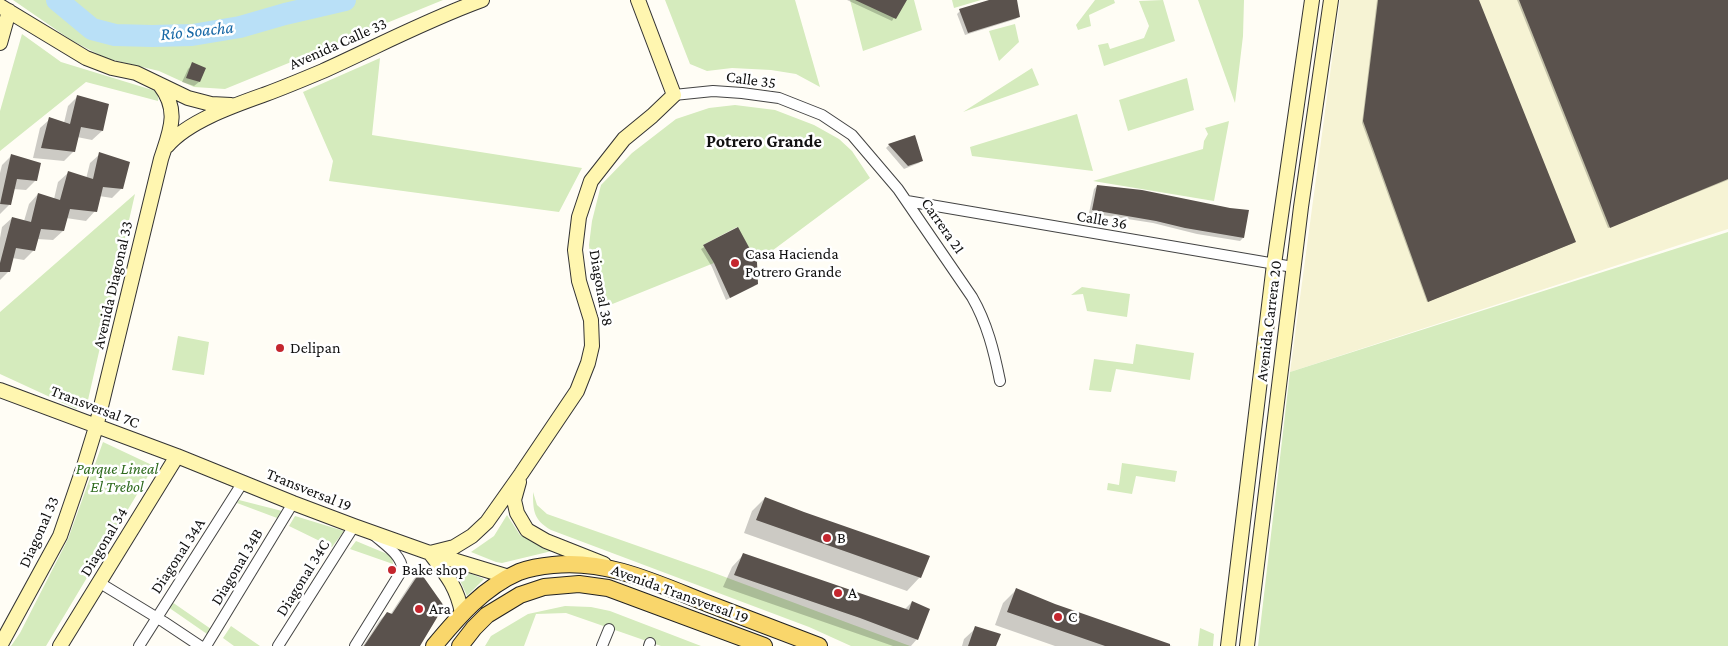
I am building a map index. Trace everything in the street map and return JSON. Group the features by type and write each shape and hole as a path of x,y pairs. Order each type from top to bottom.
{"main road":[{"name":"Avenida Transversal 19","path":"434,646 462,613 509,577 521,571 540,566 565,564 597,565 620,570 819,646"},
{"name":"Avenida Transversal 19","path":"460,646 487,615 520,595 544,587 579,584 608,588 764,646"}],"street":[{"name":"Avenida Calle 33","path":"163,151 174,138 209,117 234,105 282,88 443,14 482,0"},
{"path":"638,0 674,94"},
{"name":"Avenida Carrera 20","path":"1228,646 1274,264 1312,0"},
{"name":"Avenida Carrera 20","path":"1247,646 1293,267 1330,0"},
{"path":"0,42 5,9 86,58 112,68 136,73 188,98 211,104 234,105"},
{"name":"Avenida Diagonal 33","path":"96,427 163,151 170,133 172,114 169,96 160,85"},
{"name":"Calle 35","path":"674,94 713,90 779,98 822,115"},
{"name":"Diagonal 38","path":"430,553 454,547 472,536 487,522 577,391 588,363 592,346 591,320 579,281 575,250 579,218 591,181 624,139 652,116 674,94"},
{"name":"Carrera 21","path":"822,115 852,134 898,189 957,273 979,309 989,335 1000,381"},
{"name":"Calle 36","path":"907,201 1293,267"},
{"name":"Transversal 7C","path":"0,390 177,456"},
{"name":"Diagonal 33","path":"0,646 60,536 96,427"},
{"name":"Transversal 19","path":"177,456 293,504 430,553 509,577"},
{"name":"Diagonal 34","path":"60,646 177,456"},
{"name":"Diagonal 38","path":"521,474 514,500 517,513 527,530 546,541 620,570"},
{"name":"Diagonal 34A","path":"139,646 243,482"},
{"name":"Diagonal 34B","path":"206,646 293,504"},
{"name":"Diagonal 34C","path":"278,646 354,526"},
{"path":"355,646 402,570 399,558 372,532"},
{"path":"430,553 454,587 459,597 462,613"},
{"path":"100,583 200,646"},
{"path":"602,646 609,629"}],"shaded area":[{"path":"1340,0 1728,0 1728,229 1290,372"}],"green space":[{"path":"13,0 443,0 225,89 194,87 159,71 105,58 71,40"},
{"path":"665,0 795,0 820,87 796,74 771,70 732,68 707,71 690,64"},
{"path":"850,0 914,0 922,30 863,51"},
{"path":"952,0 981,0 954,8"},
{"path":"1095,0 1114,0 1115,3 1089,15 1091,26 1078,30 1076,25"},
{"path":"1163,0 1175,41 1104,66 1098,45 1108,43 1110,49 1144,38 1149,26 1139,1"},
{"path":"1198,0 1244,0 1243,36 1235,103"},
{"path":"1015,24 1019,42 999,61 989,31"},
{"path":"22,34 61,62 159,92 158,101 86,82 0,151 0,111"},
{"path":"380,58 372,135 582,168 559,212 329,181 333,161 303,92"},
{"path":"1032,68 1039,85 963,112"},
{"path":"1187,78 1194,110 1128,131 1119,100"},
{"path":"735,105 775,110 814,125 839,139 852,151 870,178 757,262 737,227 703,245 714,263 600,309 592,273 589,245 592,221 601,185 632,153 676,119 709,108"},
{"path":"1077,114 1093,171 972,156 970,147"},
{"path":"1229,121 1214,201 1093,181 1203,149 1204,141 1208,134 1205,128"},
{"path":"135,194 88,400 76,409 0,374 0,312"},
{"path":"1728,232 1728,646 1258,646 1290,372"},
{"path":"1082,287 1130,294 1127,317 1087,311 1083,294 1071,295"},
{"path":"178,336 209,342 204,375 172,370"},
{"path":"1136,344 1194,353 1190,380 1116,369 1111,392 1089,390 1094,359 1133,364"},
{"name":"Parque Lineal El Trebol","path":"103,442 154,466 46,646 11,646 20,633 68,539"},
{"path":"1122,463 1177,471 1175,482 1136,476 1132,494 1107,490 1108,483 1119,485"},
{"path":"533,492 537,505 547,514 709,571 910,646 851,646 809,627 551,530 541,523 536,515 533,505"},
{"path":"239,500 282,511 277,518 237,503"},
{"path":"507,515 520,535 556,550 502,563 471,552 494,536"},
{"path":"295,516 344,531 332,547 289,526"},
{"path":"356,541 392,556 393,564 350,549"},
{"path":"454,567 484,579 467,596"},
{"path":"172,602 211,629 207,634 168,607"},
{"path":"565,606 591,607 610,611 701,646 661,646 566,613 536,614 524,646 485,646 491,636 528,614"},
{"path":"231,626 260,646 234,646 223,638"},
{"path":"1200,628 1214,634 1213,646 1198,646"}],"building":[{"path":"855,0 907,0 896,19"},
{"path":"989,0 1017,0 1020,17 968,33 959,9"},
{"path":"1378,0 1479,0 1576,242 1428,302 1363,121"},
{"path":"1519,0 1728,0 1728,179 1610,228"},
{"path":"192,62 206,68 200,82 186,78"},
{"path":"77,95 109,104 103,131 81,127 75,152 41,148 49,117 70,124"},
{"path":"915,135 923,161 908,166 888,144"},
{"path":"99,152 130,162 123,189 103,187 97,212 70,209 64,231 41,229 35,251 16,248 10,272 0,272 0,263 12,217 31,222 38,193 60,200 68,171 93,179"},
{"path":"11,154 41,163 37,181 17,179 11,205 0,204"},
{"path":"1097,185 1142,190 1230,208 1249,210 1244,238 1092,210"},
{"name":"Casa Hacienda Potrero Grande","path":"738,227 757,262 758,284 730,298 714,263 703,245"},
{"name":"B","path":"765,497 930,556 921,578 756,520"},
{"name":"A","path":"743,553 909,610 912,601 930,609 918,640 734,575"},
{"name":"Ara","path":"420,572 444,606 420,646 364,646 387,612 392,614"},
{"name":"C","path":"1016,588 1055,604 1170,644 1170,646 1105,646 1007,612"},
{"path":"975,626 1001,634 996,646 968,646"}],"waterway":[{"name":"Río Soacha","path":"57,0 92,29 115,35 152,36 192,35 240,27 345,0"}],"place":[{"name":"Casa Hacienda Potrero Grande","path":"735,263"},
{"name":"Delipan","path":"280,348"},
{"name":"B","path":"827,538"},
{"name":"Bake shop","path":"392,570"},
{"name":"A","path":"838,593"},
{"name":"Ara","path":"419,609"},
{"name":"C","path":"1058,617"}],"district":[{"name":"Potrero Grande","path":"764,141"}]}
